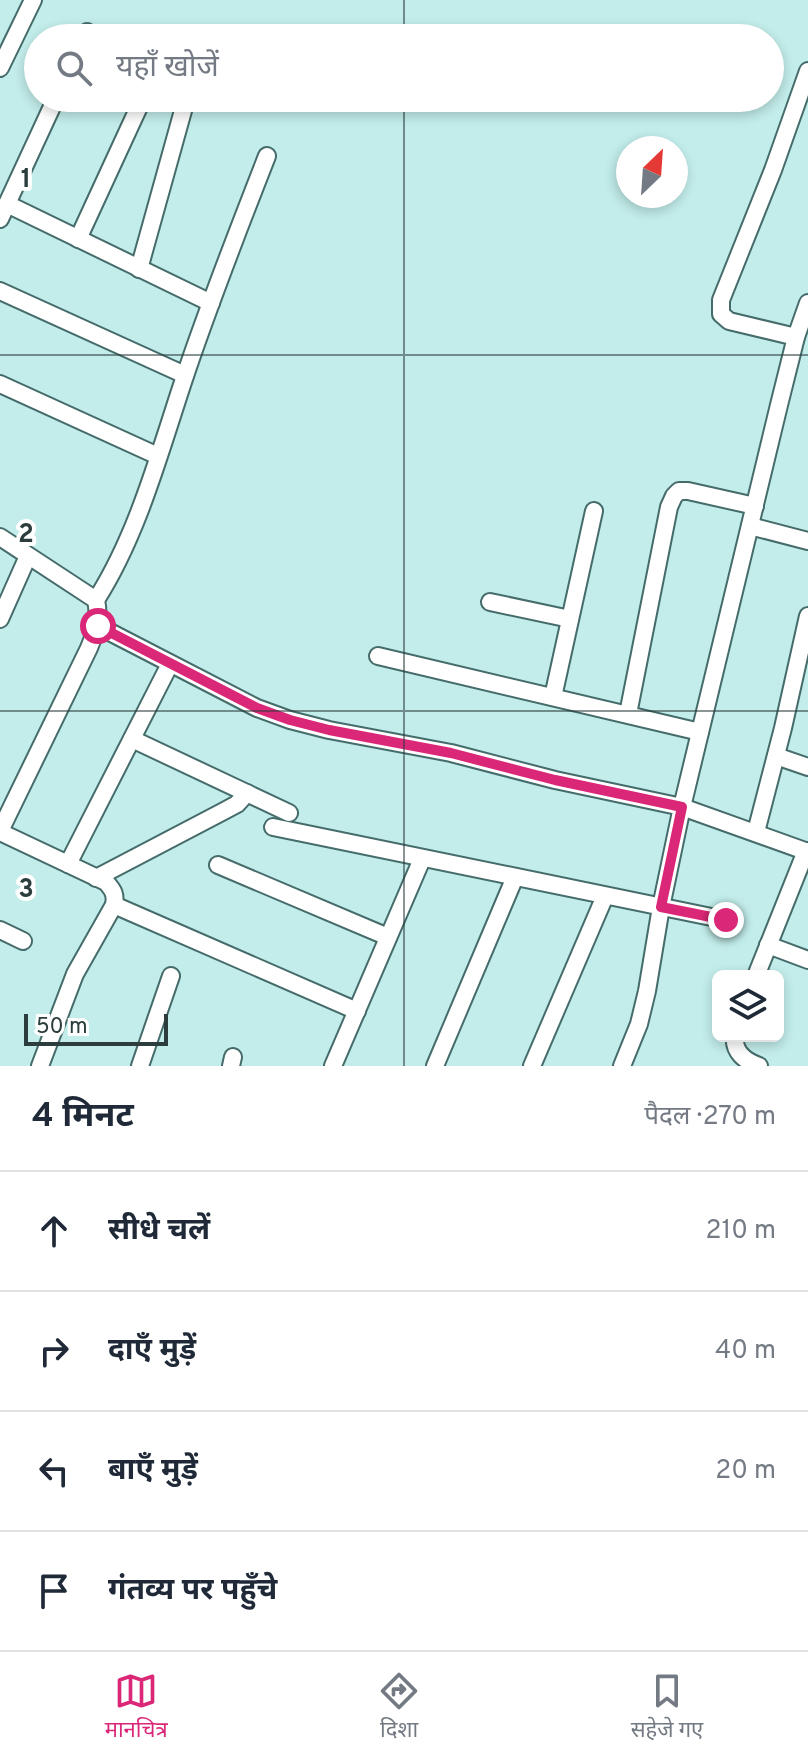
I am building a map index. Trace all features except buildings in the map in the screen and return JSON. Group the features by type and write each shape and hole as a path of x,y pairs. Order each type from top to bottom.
{"street":[{"path":"0,68 33,0"},
{"path":"796,337 729,321 721,314 721,300 773,170 808,71"},
{"path":"49,112 3,212 78,239 211,303"},
{"path":"78,239 137,112"},
{"path":"139,269 183,112"},
{"path":"40,1066 75,974 116,897 106,882 0,831 98,626 96,600 122,553 267,156"},
{"path":"0,291 185,375"},
{"path":"622,1066 639,1024 682,807 796,337 808,303"},
{"path":"0,384 158,456"},
{"path":"628,714 669,507 674,496 679,491 688,491 755,506"},
{"path":"553,697 594,511"},
{"path":"750,526 808,541"},
{"path":"0,537 96,600"},
{"path":"0,619 28,556"},
{"path":"490,602 570,619"},
{"path":"756,832 808,616"},
{"path":"98,626 257,708 290,720 451,753 555,780 682,807 807,851 758,970"},
{"path":"378,656 700,732"},
{"path":"68,864 170,664"},
{"path":"132,739 289,813"},
{"path":"776,756 808,767"},
{"path":"96,878 237,804 247,793"},
{"path":"273,827 726,920"},
{"path":"333,1066 422,859"},
{"path":"218,865 388,937"},
{"path":"435,1066 515,877"},
{"path":"532,1066 605,896"},
{"path":"114,905 357,1011"},
{"path":"0,930 23,941"},
{"path":"768,945 808,960"},
{"path":"140,1066 171,976"},
{"path":"734,1042 739,1055 759,1066"}],"route":[{"path":"98,626 257,708 290,720 451,753 555,780 682,807 661,907 726,920"}]}
